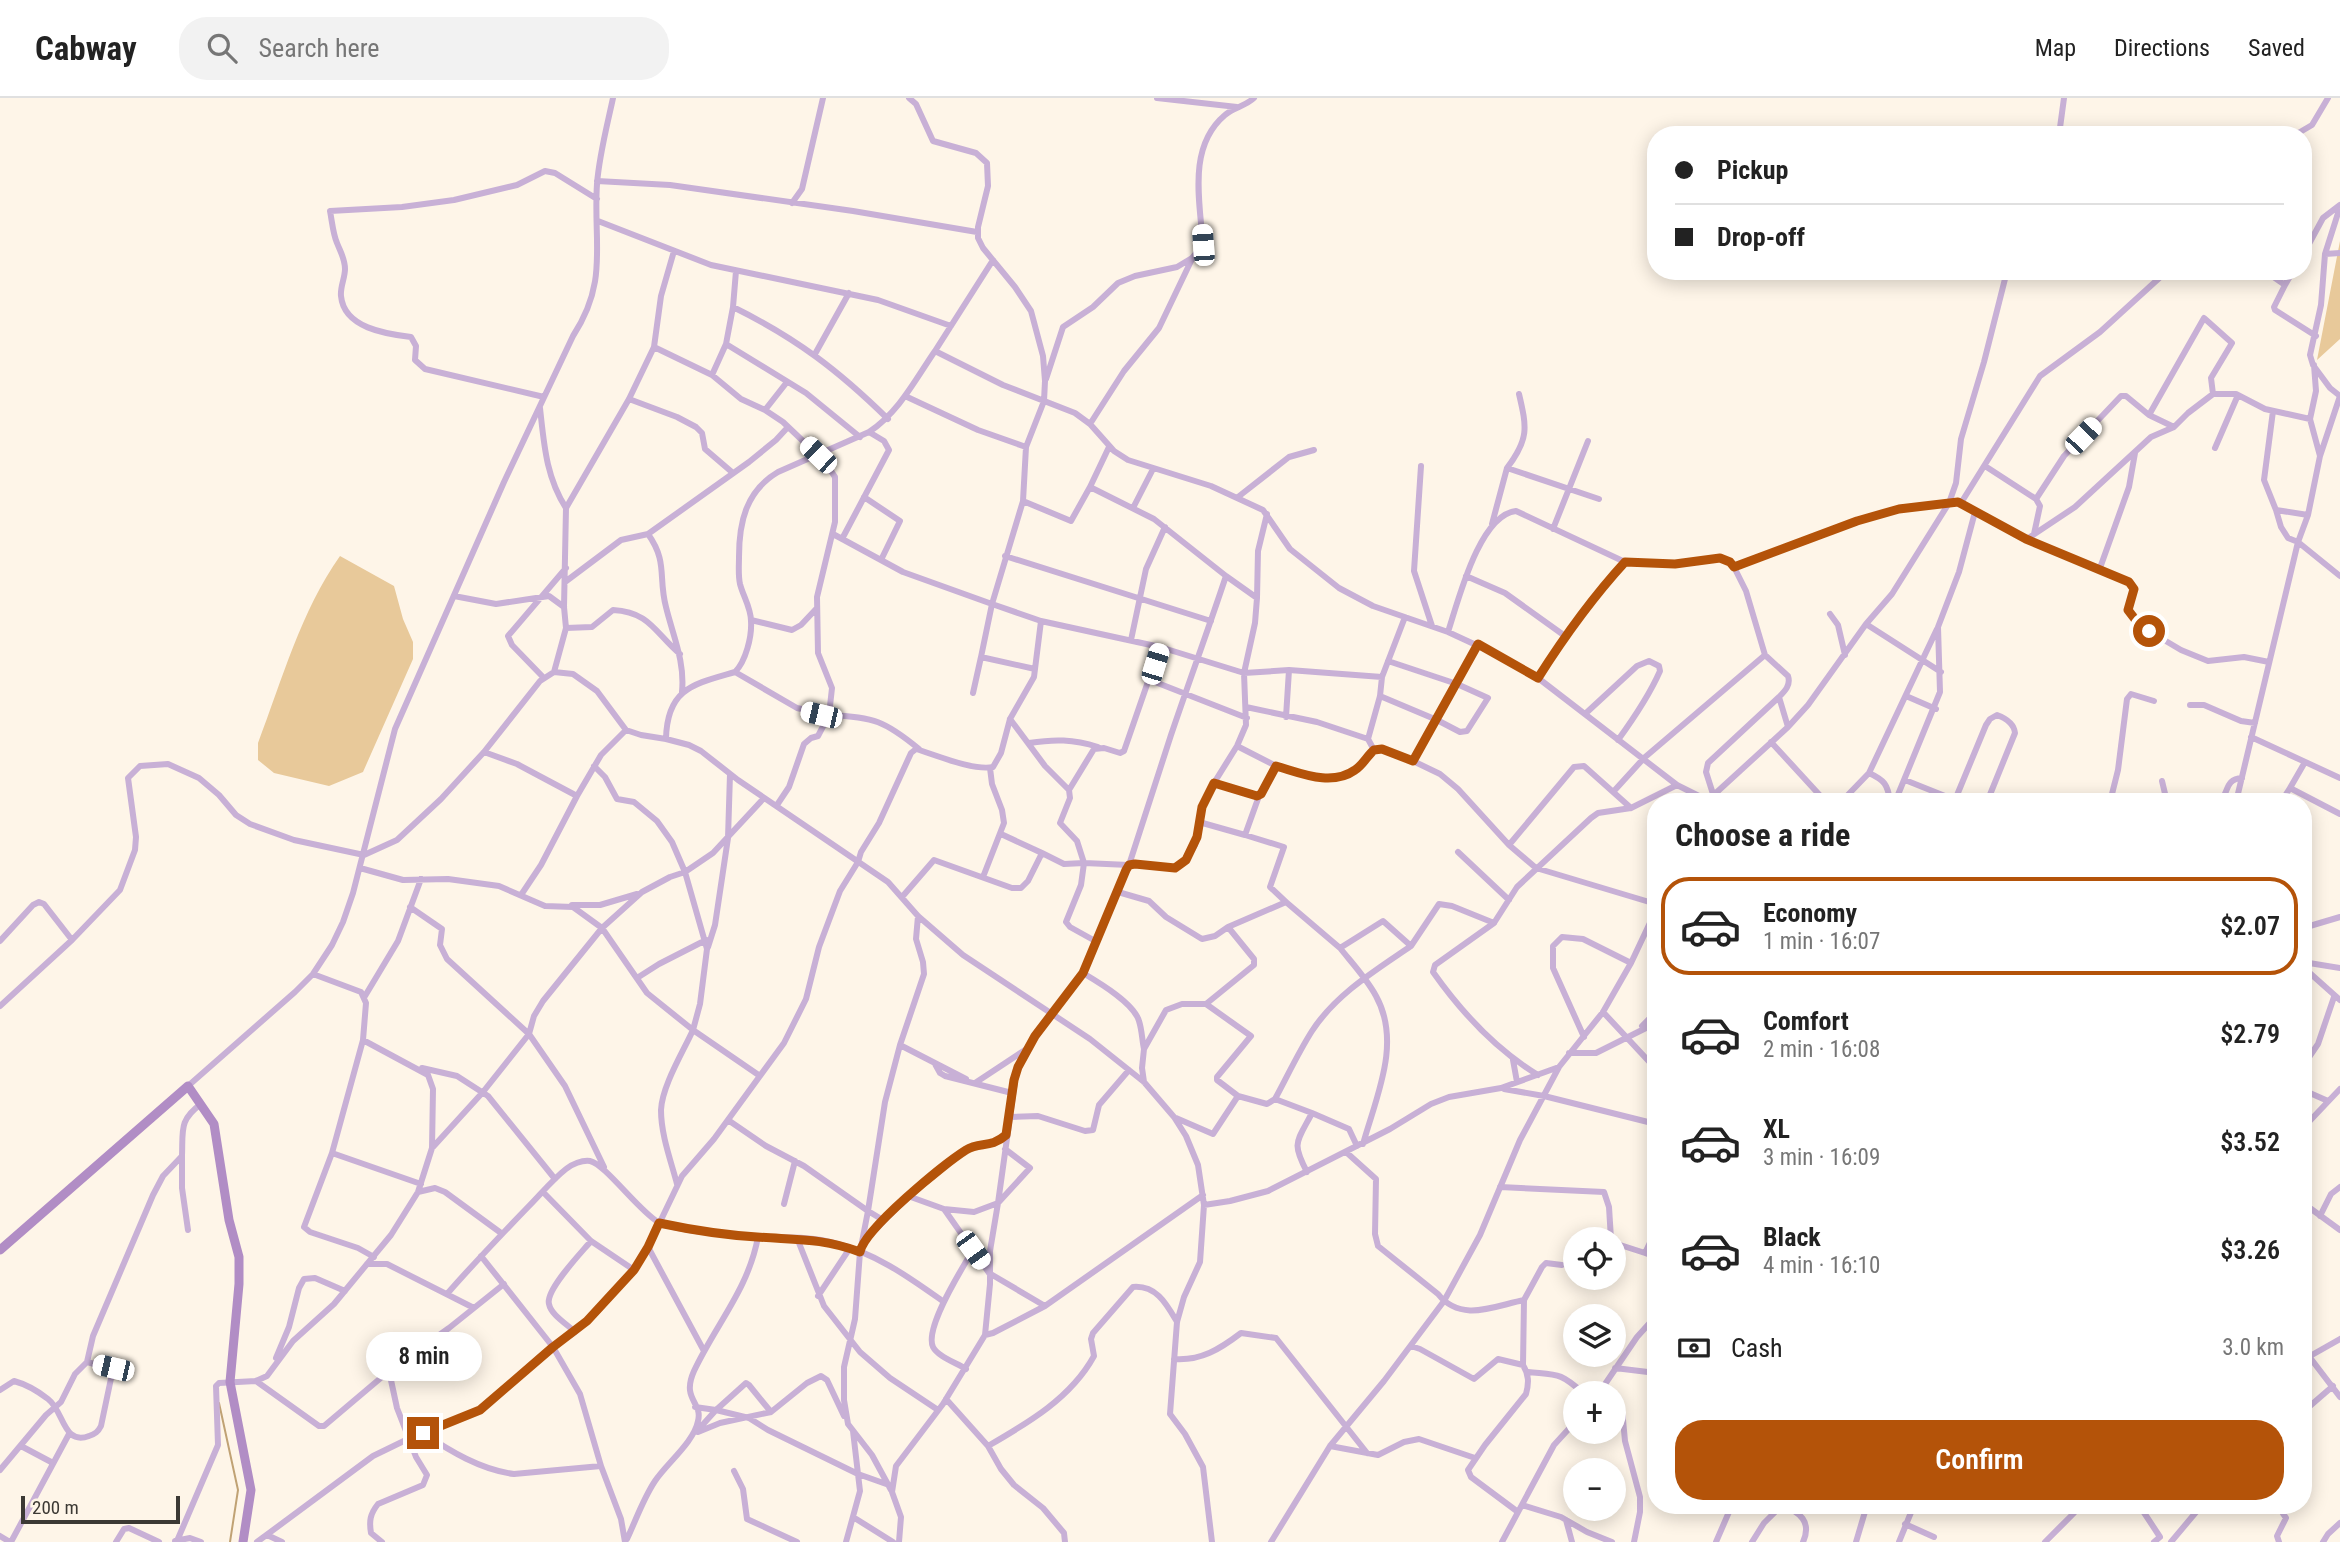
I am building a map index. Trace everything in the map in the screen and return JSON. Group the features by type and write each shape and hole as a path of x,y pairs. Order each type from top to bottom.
{"street":[{"path":"0,1250 313,974 332,945 343,922 364,855 395,729 544,397 584,319 598,263 597,181 613,98"},
{"path":"792,202 802,189 823,98"},
{"path":"909,98 916,104 933,141 976,153 987,163 986,196 977,232 983,248 1031,311 1043,356 1044,401 1026,447 1023,501 992,604 973,693"},
{"path":"1157,98 1237,107"},
{"path":"1090,424 1124,371 1159,328 1192,258 1203,245 1199,201 1200,158 1216,126 1224,115 1254,98"},
{"path":"2060,126 2064,98"},
{"path":"2310,126 2328,98"},
{"path":"544,397 425,369 415,360 416,346 411,337 396,336 365,327 347,313 341,299 345,270 343,254 336,242 330,211 402,207 454,200 517,185 550,171 597,199"},
{"path":"597,181 670,185 920,221 977,232"},
{"path":"2238,793 2298,542 2308,516 2320,456 2340,396 2330,388 2310,355 2322,299 2325,254 2340,206"},
{"path":"2312,238 2323,218 2340,206"},
{"path":"598,221 674,251 736,271 849,293 899,306 951,326"},
{"path":"566,508 629,399 654,347 661,296 674,251"},
{"path":"2325,254 2340,253"},
{"path":"1045,381 1063,327 1093,307 1125,279 1170,270 1192,258"},
{"path":"682,692 693,685 736,672 744,659 751,620 739,576 739,536 745,509 759,486 767,478 870,432 888,419 993,260"},
{"path":"712,375 726,344 736,271"},
{"path":"1492,525 1504,514 1516,512 1625,562 1675,564 1720,558 1730,562 1746,591 1765,655 1789,680 1786,690 1708,763 1706,772 1713,793 1788,727 1826,682 1866,624 1892,594 1950,503 1956,483 1961,439 2005,280"},
{"path":"1961,503 2040,376 2100,332 2157,280"},
{"path":"2278,280 2285,285"},
{"path":"2288,280 2274,307 2275,310 2316,336"},
{"path":"815,354 849,293"},
{"path":"733,307 815,354 848,380 888,419"},
{"path":"2149,415 2204,318 2232,343 2211,378 2213,394"},
{"path":"726,344 814,400 859,437"},
{"path":"654,347 712,375 741,399 765,410 789,427 832,470 835,477 833,534 819,587 817,608 818,653 832,688 829,715 818,736 804,744 789,787 777,805"},
{"path":"935,351 985,377 1064,408 1090,424 1109,447 1128,460 1238,497 1267,514 1283,541 1325,578 1353,597 1478,644 1538,678 1677,785 1692,793"},
{"path":"2314,365 2316,391 2310,419 2320,456"},
{"path":"765,410 787,382"},
{"path":"1448,632 1466,576 1492,525 1507,468 1522,447 1526,423 1519,394"},
{"path":"2026,539 2075,507 2155,434 2174,427 2188,412 2213,394 2238,395 2265,409 2310,419"},
{"path":"2215,448 2238,395"},
{"path":"905,396 978,430 1026,447"},
{"path":"2036,499 2064,456 2121,396 2126,396 2149,415 2174,427"},
{"path":"629,399 696,427 702,433 705,449 733,473"},
{"path":"540,407 548,469 566,508 566,628 554,672"},
{"path":"2273,411 2264,480 2285,535 2298,542 2340,576"},
{"path":"565,582 621,540 648,534 733,473 789,427"},
{"path":"842,539 889,450 884,441 870,432"},
{"path":"1553,528 1588,441"},
{"path":"1023,501 1071,521 1109,447"},
{"path":"1238,497 1289,457 1314,450"},
{"path":"2100,568 2129,487 2135,453"},
{"path":"1421,466 1414,571 1432,626"},
{"path":"1985,466 2036,499 2040,506 2034,534"},
{"path":"1507,468 1599,499"},
{"path":"1133,508 1153,469"},
{"path":"1090,488 1165,527 1257,598"},
{"path":"863,497 900,521 881,560"},
{"path":"1734,567 1857,521 1899,509 1961,503 2026,539 2121,577 2133,586 2128,610 2138,623 2181,650 2208,661 2236,657 2269,662"},
{"path":"2276,510 2308,516"},
{"path":"1849,793 1869,772 1938,627 1959,572 1975,512"},
{"path":"1001,834 1061,864 1170,868 1181,865 1192,852 1202,807 1237,746 1247,718 1244,673 1255,623 1258,551 1267,514"},
{"path":"1131,639 1149,562 1165,527"},
{"path":"648,534 660,555 664,602 683,669 682,692 670,713 666,739"},
{"path":"833,534 907,574 957,589 1041,621 1131,639 1244,673 1289,670 1382,677"},
{"path":"1005,556 1211,621"},
{"path":"1538,678 1590,602 1625,562"},
{"path":"543,677 508,638 510,632 566,568"},
{"path":"890,1488 896,1466 939,1410 985,1335 989,1306 990,1251 1016,1074 1027,1049 1083,973 1097,942 1129,865 1226,576"},
{"path":"1466,576 1505,593 1565,636"},
{"path":"454,596 496,604 549,596 564,607"},
{"path":"751,620 792,630 801,625 817,608"},
{"path":"566,628 592,627 612,610 633,613 648,621 680,654"},
{"path":"1830,614 1839,625 1845,655"},
{"path":"1374,750 1368,738 1380,696 1382,677 1405,617"},
{"path":"990,768 1000,758 1010,719 1031,684 1041,621"},
{"path":"1866,624 1941,672"},
{"path":"1898,793 1936,709 1942,684 1938,627"},
{"path":"1413,761 1478,644"},
{"path":"1029,743 1062,739 1120,753 1124,751 1160,648"},
{"path":"1614,791 1644,758 1765,655"},
{"path":"981,657 1035,669"},
{"path":"1380,696 1460,732 1467,731 1488,698 1457,684 1388,661"},
{"path":"1585,714 1637,666 1649,661 1655,663 1660,671 1654,684 1638,713 1618,740"},
{"path":"1286,717 1289,670"},
{"path":"0,1006 72,940 120,890 135,850 136,837 128,778 140,766 169,764 199,778 219,795 236,815 250,824 294,840 364,855 397,840 441,799 484,752 543,677 554,672 573,674 589,684 610,706 626,730 690,745 701,751 888,883 918,916 982,969 1052,1012 1144,1082 1174,1117 1186,1136 1198,1165 1204,1205 1200,1262 1184,1297 1177,1322 1170,1414 1185,1434 1203,1467 1212,1542"},
{"path":"736,672 797,708 829,715 874,719 895,730 921,751"},
{"path":"1150,680 1247,718"},
{"path":"2112,793 2118,770 2127,699 2134,693 2154,701"},
{"path":"1906,696 1936,709"},
{"path":"1779,697 1788,727"},
{"path":"2190,705 2204,705 2241,721 2255,723"},
{"path":"1246,707 1317,722 1368,738"},
{"path":"1957,793 1986,725 1997,715 2015,727 2015,733 1991,793"},
{"path":"1010,719 1045,766 1069,790 1070,798 1060,823 1077,841 1084,863 1081,885 1066,922 1097,942"},
{"path":"521,895 541,865 594,766 610,744 626,730"},
{"path":"2251,737 2340,778"},
{"path":"1771,742 1818,793"},
{"path":"1237,746 1276,766 1316,777 1339,778 1356,769 1374,750 1382,749 1440,775 1458,789 1509,845 1536,868 1647,901"},
{"path":"1069,790 1094,749 1098,747"},
{"path":"257,1542 373,1456 480,1410 604,1306 634,1270 648,1247 677,1184 728,1120 784,1043 796,1022 806,999 829,918 840,891 893,797 911,753 916,749 948,761 990,768"},
{"path":"484,752 517,764 578,796"},
{"path":"2287,793 2305,762"},
{"path":"594,766 605,777 617,799 634,802 656,821 672,842 685,872 707,949"},
{"path":"1245,835 1259,796 1276,766"},
{"path":"1509,845 1574,767 1584,766 1630,808"},
{"path":"983,877 1001,834 1004,817 992,784 990,768"},
{"path":"1869,772 1884,780 1890,793"},
{"path":"677,1184 661,1111 673,1072 693,1030 700,1004 707,949 715,925 728,838 730,774"},
{"path":"2224,793 2230,782 2235,778 2242,778"},
{"path":"1905,780 1935,793"},
{"path":"2162,781 2165,793"},
{"path":"1214,783 1259,796"},
{"path":"1661,793 1677,785"},
{"path":"2290,788 2300,793"},
{"path":"360,868 395,879 478,882 521,895 545,906 600,905 642,892 699,863 728,838 764,797"},
{"path":"2312,799 2340,814"},
{"path":"1538,1075 1493,1044 1433,972 1435,965 1494,923 1517,887 1591,818 1598,813 1630,808 1647,800"},
{"path":"1199,822 1283,847 1270,887 1340,948 1377,997 1388,1051 1360,1145"},
{"path":"1458,852 1510,900"},
{"path":"902,897 934,860 1012,888 1021,888 1028,881 1042,853"},
{"path":"374,1257 359,1248 310,1232 304,1227 332,1153 363,1040 365,996 398,941 421,879"},
{"path":"432,1148 483,1092 529,1034 538,1008 602,928 642,892"},
{"path":"1118,892 1152,903 1172,921 1202,939 1215,936 1228,927 1286,902"},
{"path":"0,941 33,905 39,902 44,904 72,940"},
{"path":"1144,1049 1169,1007 1206,1004 1251,1036 1217,1080 1238,1096 1267,1104 1275,1099 1312,1031 1340,999 1411,946 1439,904 1452,906 1494,923"},
{"path":"566,905 588,916 602,928 651,998 760,1076"},
{"path":"410,907 440,926 443,931 440,945 447,959 529,1034 565,1086 605,1169 628,1197 659,1223 758,1237 827,1241 861,1249 900,1271 944,1302"},
{"path":"846,1420 843,1375 855,1319 861,1249 880,1128 900,1045 924,974 916,939 918,916"},
{"path":"2312,925 2340,917"},
{"path":"1340,948 1383,921 1411,946"},
{"path":"1206,1004 1254,965 1254,958 1228,927"},
{"path":"1271,1542 1330,1446 1444,1301 1480,1235 1520,1140 1559,1068 1603,1012 1647,929"},
{"path":"1584,1037 1553,968 1553,946 1562,937 1583,939 1631,963"},
{"path":"637,978 706,940"},
{"path":"2312,966 2340,968"},
{"path":"1083,973 1111,991 1139,1018 1144,1049 1144,1082"},
{"path":"313,974 357,989 365,996"},
{"path":"2312,974 2337,998 2312,1053"},
{"path":"1603,1012 1647,1059"},
{"path":"1569,1054 1596,1054 1628,1037 1647,1021"},
{"path":"1638,1030 1647,1026"},
{"path":"175,1542 218,1445 216,1386 230,1382 256,1381 267,1376 300,1333 345,1291 374,1257 391,1235 421,1184 432,1148 433,1088 428,1074 363,1040"},
{"path":"900,1045 935,1064 945,1076 1012,1093"},
{"path":"972,1083 1027,1049"},
{"path":"1513,1060 1517,1082"},
{"path":"417,1068 449,1073 468,1081 493,1100 555,1179"},
{"path":"1204,1205 1268,1191 1449,1097 1502,1088 1559,1068"},
{"path":"1010,1117 1038,1116 1090,1131 1095,1128 1099,1105 1129,1070"},
{"path":"188,1086 214,1124 217,1134 229,1220 239,1258 230,1382 251,1490 243,1542"},
{"path":"1502,1088 1647,1122"},
{"path":"2312,1118 2340,1090"},
{"path":"2312,1094 2328,1101"},
{"path":"1174,1117 1213,1134 1238,1096"},
{"path":"1275,1099 1349,1129 1360,1145"},
{"path":"188,1230 182,1188 183,1124 190,1113 201,1104"},
{"path":"1307,1172 1297,1153 1296,1144 1312,1113"},
{"path":"728,1120 883,1220"},
{"path":"861,1249 883,1220 908,1196 968,1149 995,1143 1006,1135"},
{"path":"908,1196 944,1209 974,1212 999,1203 1030,1168 1004,1149"},
{"path":"1346,1152 1376,1179 1375,1234 1378,1246 1444,1301 1474,1312 1524,1300"},
{"path":"332,1153 421,1184"},
{"path":"0,1470 64,1398 75,1374 87,1362 93,1336 153,1195 163,1176 182,1156"},
{"path":"447,1294 501,1233 567,1168 584,1161 593,1161 605,1169"},
{"path":"784,1204 795,1161"},
{"path":"1500,1187 1604,1192 1611,1227"},
{"path":"2320,1216 2331,1194 2340,1187"},
{"path":"418,1192 435,1188 445,1192 501,1233"},
{"path":"543,1192 591,1241 634,1270"},
{"path":"985,1335 1045,1306 1203,1195"},
{"path":"944,1209 989,1273 1045,1306"},
{"path":"2312,1210 2340,1230"},
{"path":"693,1435 698,1421 688,1387 704,1351 747,1278 758,1237"},
{"path":"797,1238 818,1296 850,1339 873,1365 939,1410"},
{"path":"575,1332 550,1307 548,1299 558,1281 591,1241"},
{"path":"1626,1246 1645,1253 1647,1249"},
{"path":"648,1247 704,1351"},
{"path":"818,1296 850,1248"},
{"path":"966,1369 933,1347 937,1321 944,1302 973,1250"},
{"path":"481,1256 553,1347 580,1394 626,1541"},
{"path":"367,1264 387,1264 474,1308"},
{"path":"1562,1265 1546,1264 1542,1267 1524,1300 1523,1365 1528,1373 1526,1394 1468,1470 1471,1478 1520,1509 1563,1519"},
{"path":"267,1376 289,1327 304,1279 315,1278 345,1291"},
{"path":"256,1381 323,1427 388,1371 504,1284"},
{"path":"988,1446 1022,1426 1073,1386 1094,1356 1091,1339 1093,1333 1133,1287 1139,1286 1161,1297 1177,1322"},
{"path":"1607,1381 1647,1327"},
{"path":"1174,1359 1192,1360 1220,1348 1241,1333 1276,1338 1367,1453"},
{"path":"2312,1355 2340,1339"},
{"path":"1411,1346 1474,1379 1498,1359 1523,1365"},
{"path":"0,1390 14,1381 20,1383 49,1400 69,1434 75,1438 87,1437 98,1433 101,1426 113,1368 87,1362"},
{"path":"2312,1364 2340,1397"},
{"path":"1615,1368 1647,1372"},
{"path":"382,1542 371,1533 370,1517 373,1510 378,1504 421,1487 426,1479 425,1470 416,1457 397,1408 388,1371"},
{"path":"1528,1373 1559,1375 1570,1381"},
{"path":"693,1435 720,1423 771,1412 814,1378 821,1376 827,1380 846,1420 872,1455 890,1488 901,1517 899,1542"},
{"path":"626,1541 656,1479 716,1410 746,1383 771,1412"},
{"path":"2312,1404 2333,1386"},
{"path":"946,1399 988,1446 1000,1469 1014,1485 1043,1508 1065,1533 1065,1542"},
{"path":"695,1407 749,1418 768,1430 890,1488"},
{"path":"846,1542 860,1491 853,1432"},
{"path":"423,1433 455,1453 502,1472 514,1474 601,1466"},
{"path":"0,1536 10,1542 69,1434"},
{"path":"1502,1542 1554,1445 1563,1435"},
{"path":"1330,1446 1378,1455 1404,1442 1419,1439 1475,1458"},
{"path":"1626,1444 1640,1497 1634,1542"},
{"path":"22,1446 53,1463"},
{"path":"734,1471 743,1489 747,1519 797,1542"},
{"path":"1718,1541 1728,1514"},
{"path":"1752,1542 1773,1514"},
{"path":"1799,1514 1804,1521 1803,1542"},
{"path":"1856,1542 1864,1514"},
{"path":"1899,1542 1910,1514"},
{"path":"2045,1542 2073,1514"},
{"path":"2145,1514 2162,1539 2154,1542"},
{"path":"2171,1542 2194,1514"},
{"path":"2279,1542 2277,1536 2286,1518 2284,1514"},
{"path":"852,1517 893,1542"},
{"path":"1566,1521 1572,1542 1587,1532"},
{"path":"1568,1521 1612,1542"},
{"path":"2323,1542 2340,1523"},
{"path":"1905,1524 1934,1537"},
{"path":"116,1542 124,1529 129,1528 159,1542"},
{"path":"267,1535 282,1542"},
{"path":"175,1542 190,1538 201,1542"}],"shaded area":[{"path":"2340,241 2340,339 2317,360"},
{"path":"340,556 394,586 413,642 413,659 363,772 329,786 274,773 258,760 258,743 303,623 326,577"}],"waterway":[{"path":"219,1403 238,1490 230,1542"}],"route":[{"path":"423,1433 480,1410 553,1347 575,1332 604,1306 634,1270 659,1223 713,1233 810,1239 835,1243 860,1252 861,1246 883,1220 964,1151 972,1147 991,1145 1006,1135 1012,1088 1018,1067 1035,1036 1083,973 1126,870 1129,865 1135,864 1175,868 1181,865 1192,852 1202,807 1214,783 1259,796 1276,766 1316,777 1339,778 1356,769 1378,749 1413,761 1478,644 1538,678 1590,602 1625,562 1675,564 1720,558 1734,567 1857,521 1899,509 1958,502 2026,539 2129,582 2134,589 2128,610 2138,623 2149,631"}]}
